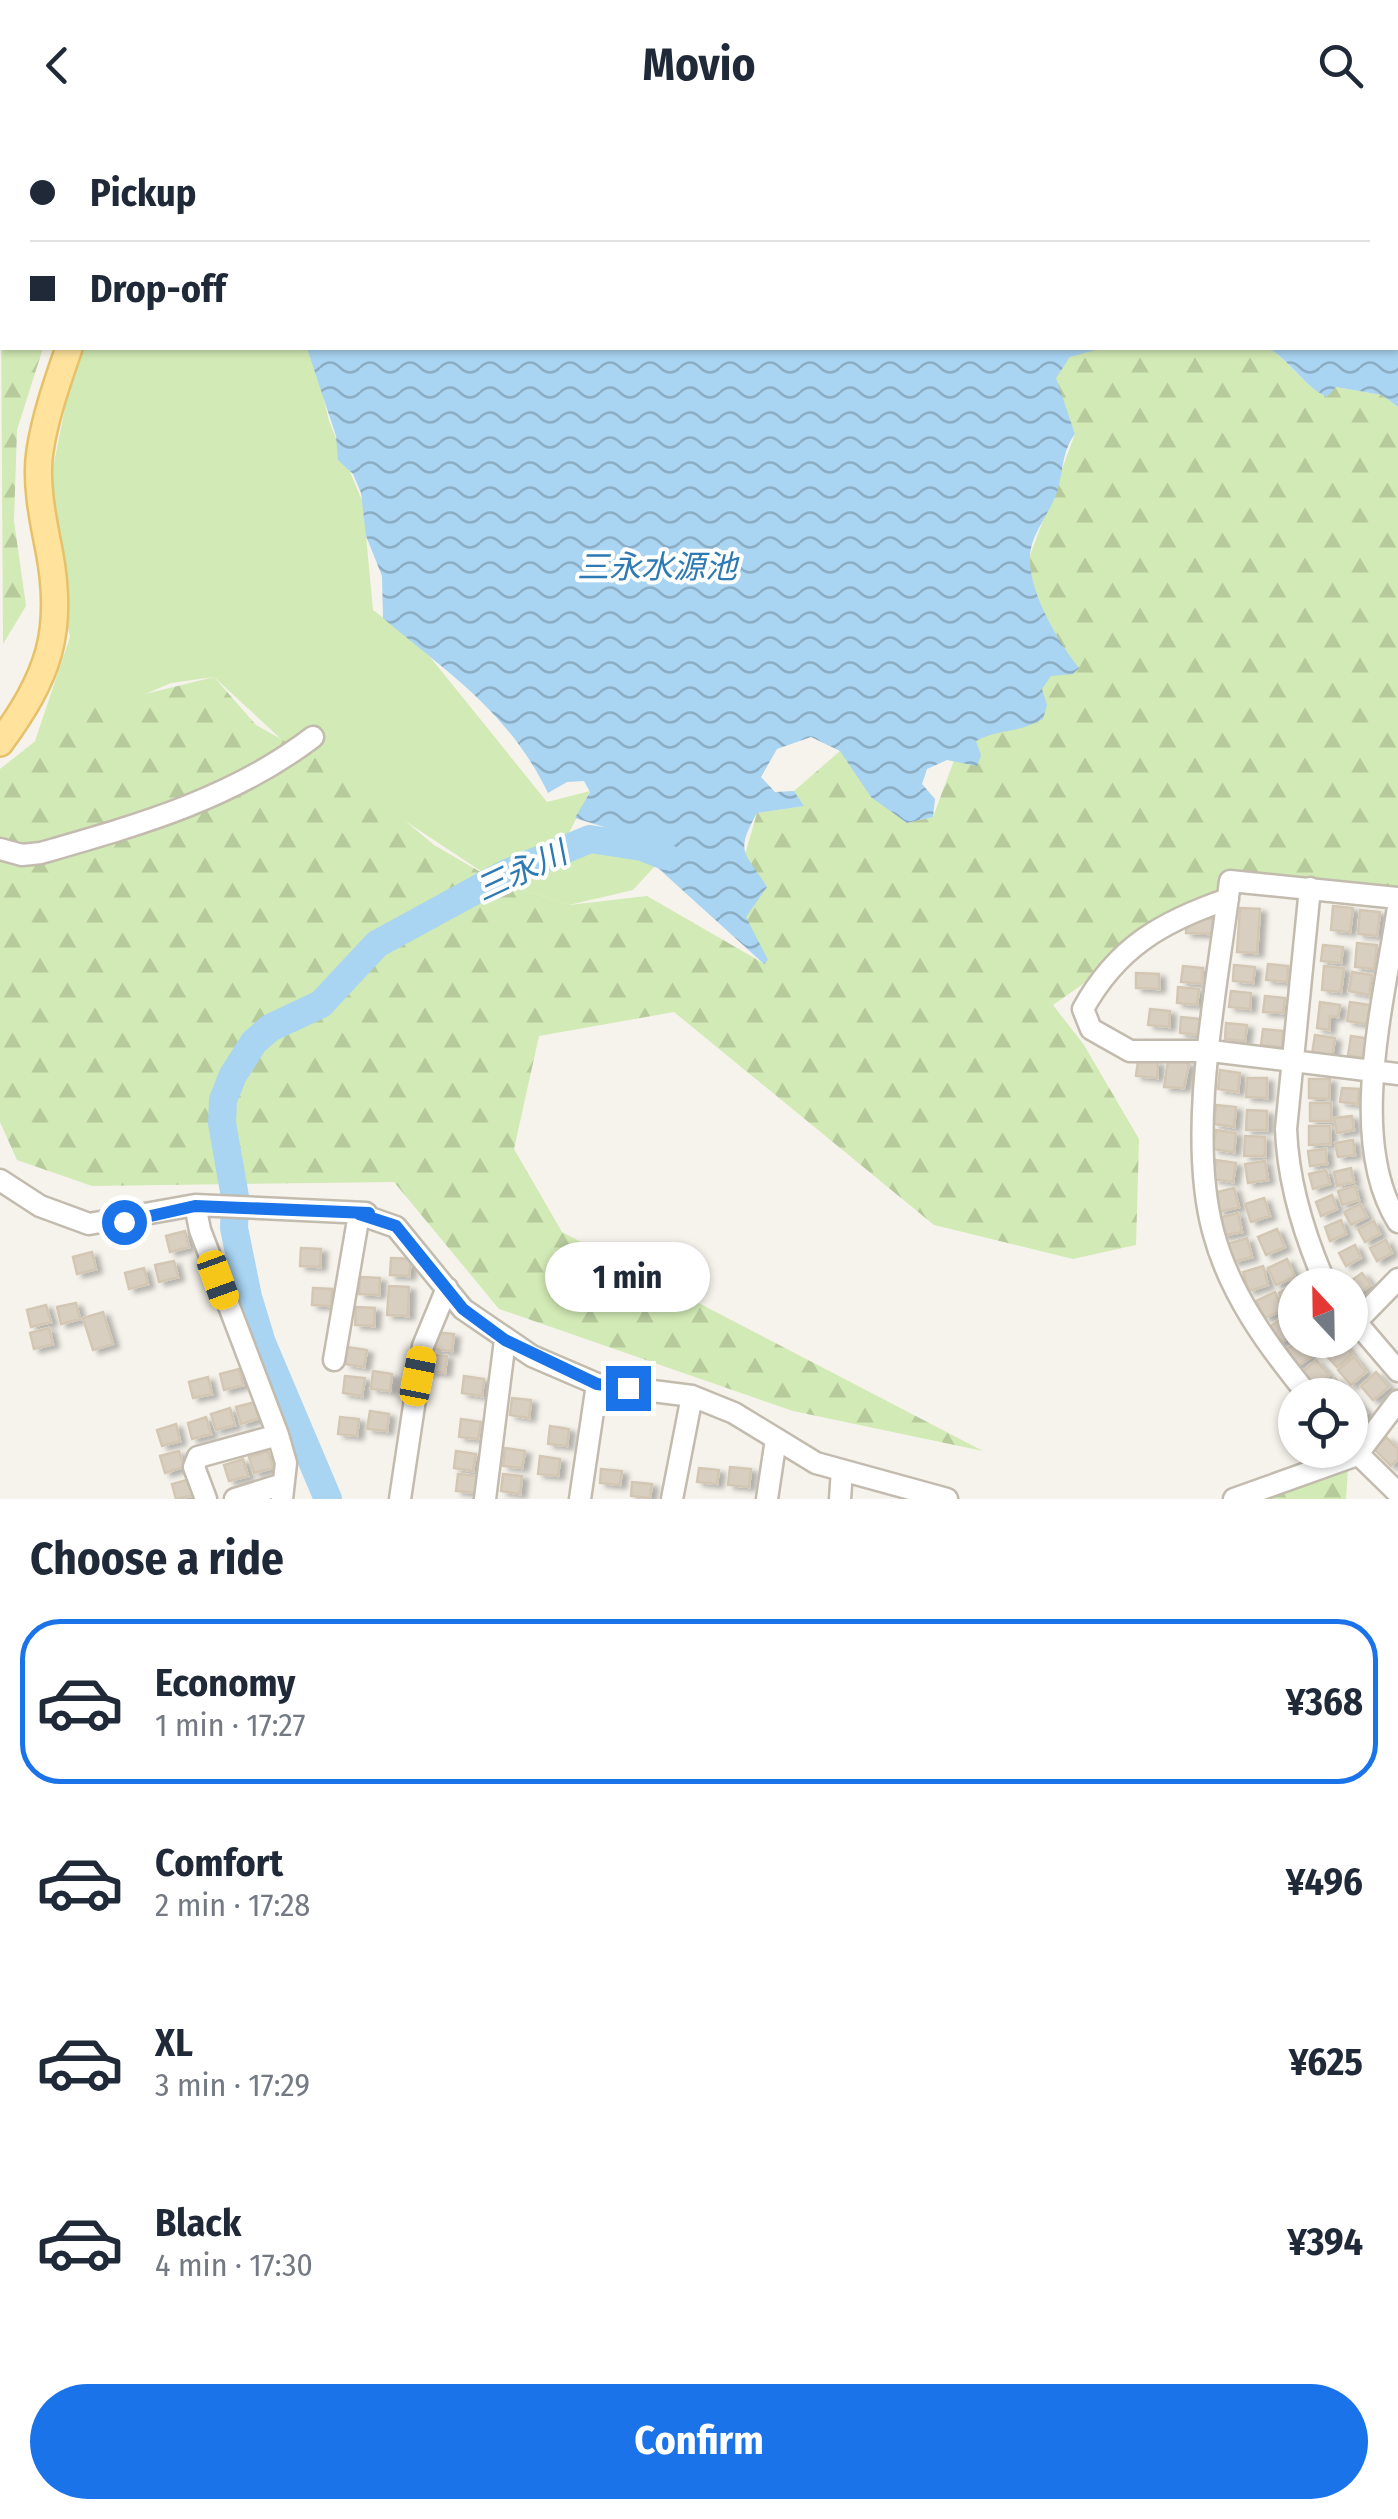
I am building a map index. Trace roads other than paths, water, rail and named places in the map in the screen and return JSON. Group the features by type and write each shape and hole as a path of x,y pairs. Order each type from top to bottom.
{"main road":[{"path":"0,743 29,703 55,641 55,579 43,518 39,453 68,350"}],"street":[{"path":"0,848 22,854 41,853 160,819 232,789 313,737"},
{"path":"1296,1378 1240,1301 1213,1234 1203,1164 1230,880 1398,898"},
{"path":"1310,888 1292,1060 1287,1165 1319,1268"},
{"path":"1228,900 1172,918 1140,940 1096,986 1083,1009 1091,1029 1130,1051 1211,1051 1398,1074"},
{"path":"1398,907 1374,1071 1375,1139 1398,1222"},
{"path":"0,1180 40,1206 89,1224 195,1206 369,1213 359,1214"},
{"path":"195,1206 205,1245 286,1464 283,1492 235,1499"},
{"path":"359,1214 396,1226 463,1309 505,1340 597,1384 692,1396 734,1413 816,1464 941,1498"},
{"path":"334,1360 359,1214"},
{"path":"1368,1306 1398,1279"},
{"path":"400,1499 424,1346 446,1288"},
{"path":"1368,1336 1398,1371"},
{"path":"485,1499 505,1340"},
{"path":"580,1499 597,1384"},
{"path":"672,1499 692,1396"},
{"path":"1368,1434 1398,1401"},
{"path":"206,1499 194,1468 198,1457 278,1435"},
{"path":"767,1499 776,1440"},
{"path":"1368,1464 1398,1492"},
{"path":"1234,1499 1309,1468"},
{"path":"840,1499 842,1470"}],"water":[{"name":"三永水源池","path":"308,350 1096,350 1070,357 1056,378 1075,434 1065,455 1054,499 1033,541 1030,562 1044,612 1079,668 1073,674 1051,676 1042,689 1047,705 1043,719 976,741 981,755 977,766 947,760 927,769 922,784 935,799 933,817 907,823 871,797 840,751 811,737 777,749 761,777 775,792 794,791 804,806 757,813 746,837 745,852 767,887 746,917 768,960 764,964 617,831 575,818 590,792 584,781 567,782 548,793 496,716 383,618 382,576 366,536 361,493 353,474 338,460 336,436"},
{"path":"1272,350 1398,350 1398,407 1382,395 1336,387 1327,397"}],"waterway":[{"name":"三永川","path":"328,1499 262,1343 248,1297 234,1228 235,1197 222,1123 223,1100 233,1075 254,1042 270,1028 321,1004 377,944 505,874 590,839 642,847 665,856"}]}
